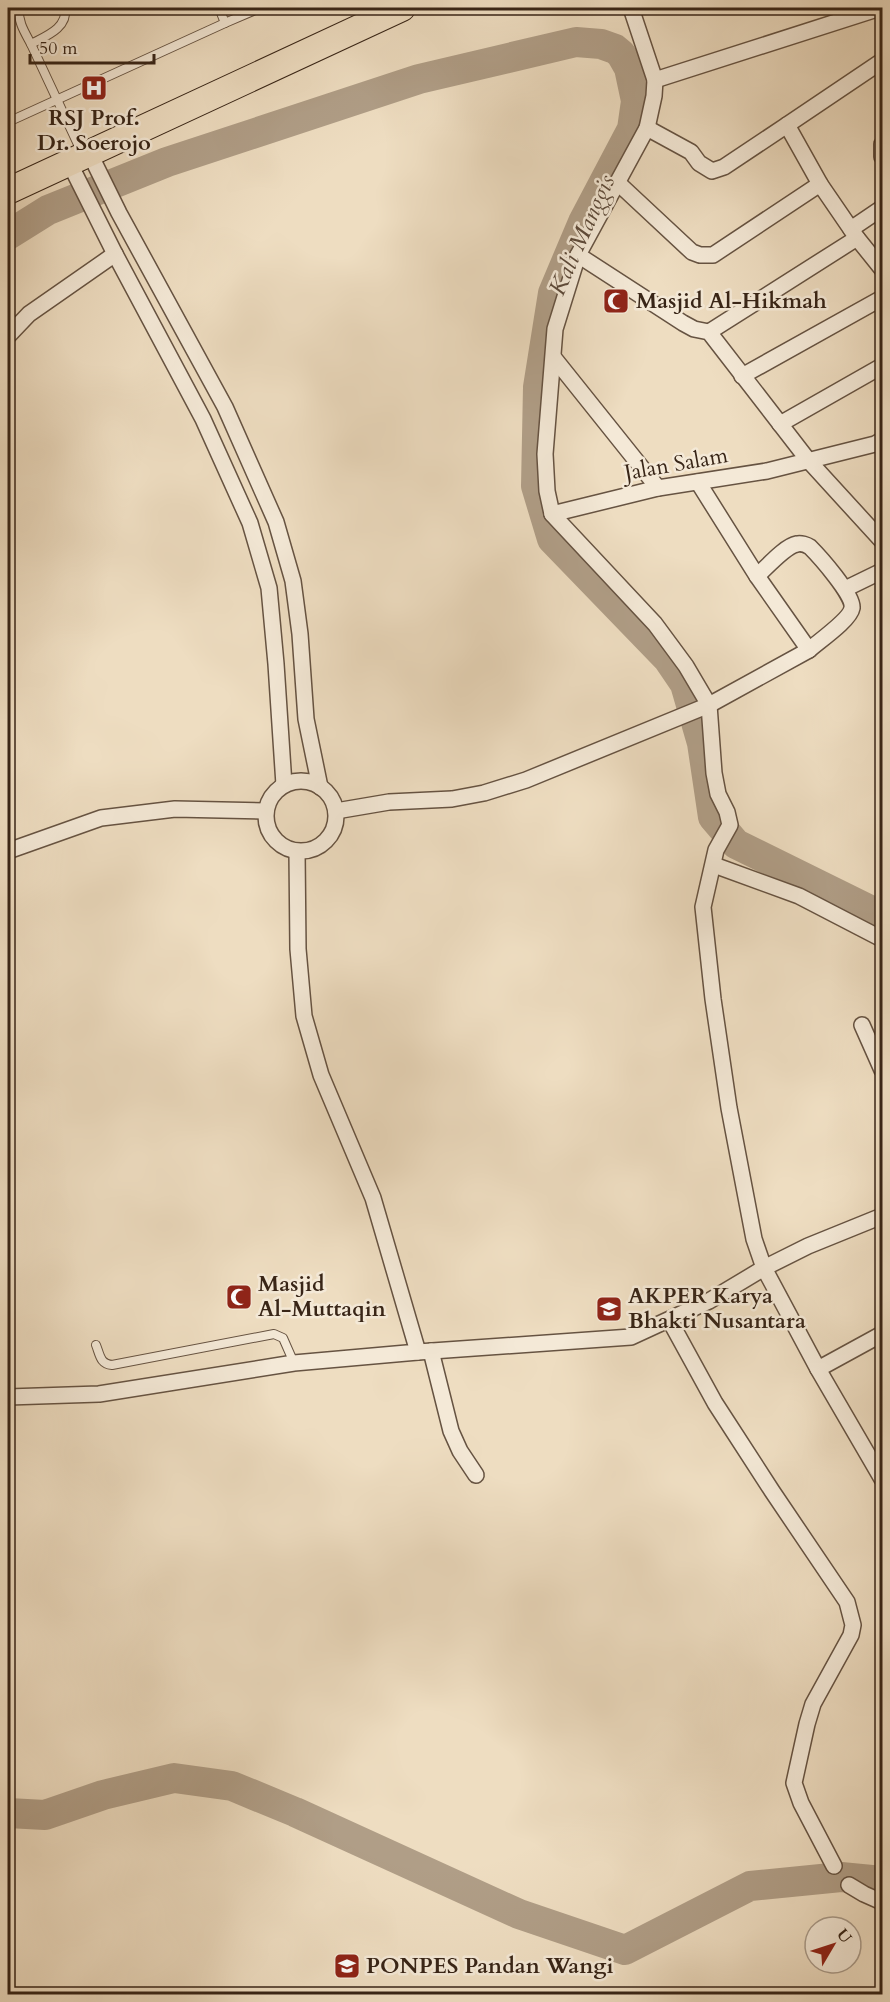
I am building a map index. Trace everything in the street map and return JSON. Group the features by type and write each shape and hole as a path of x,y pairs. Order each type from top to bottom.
{"highway":[{"path":"8,191 81,164 402,8"}],"street":[{"path":"631,8 655,80 647,128 578,255 555,329 545,454 547,491 552,514 655,624 686,666 706,707 718,794 727,812 730,825 715,858 704,907 713,999 729,1108 754,1239 764,1268 818,1368 877,1456 882,1479"},
{"path":"655,80 880,8"},
{"path":"647,128 691,152 699,163 712,171 724,167 882,61"},
{"path":"787,125 820,184 882,269"},
{"path":"882,144 882,157"},
{"path":"81,164 99,176 179,321 225,407 276,522 293,581 306,720 320,787"},
{"path":"81,164 97,217 203,419 250,523 269,588 284,785"},
{"path":"618,183 692,252 707,256 713,255 820,184"},
{"path":"709,332 854,233 882,208"},
{"path":"8,336 29,314 115,254"},
{"path":"578,255 683,323 694,329 709,332 808,460 882,542"},
{"path":"742,376 882,298"},
{"path":"159,335 179,321"},
{"path":"554,358 658,488"},
{"path":"780,424 882,366"},
{"name":"Jalan Salam","path":"552,514 658,488 767,471 808,460 880,446"},
{"path":"698,482 756,576 809,650"},
{"path":"336,811 389,802 452,799 484,793 526,780 706,707 809,650 847,618 852,608 851,599 845,589 808,545 798,543 790,547 756,576"},
{"path":"845,589 882,572"},
{"path":"292,781 302,781 320,787 327,793 336,811 336,822 326,841 308,851 297,852 286,849 269,833 265,811 275,791 284,785 292,781"},
{"path":"8,851 101,818 176,809 265,811"},
{"path":"297,852 298,949 304,1016 321,1075 373,1198 451,1431 460,1451 476,1475"},
{"path":"715,858 799,896 882,939"},
{"path":"862,1025 882,1070"},
{"path":"8,1397 99,1394 294,1363 631,1337 670,1321 709,1301 764,1268 808,1246 882,1216"},
{"path":"670,1321 716,1403 772,1491 840,1590 852,1614 851,1635 813,1704 795,1782 801,1803 834,1866"},
{"path":"818,1368 882,1334"},
{"path":"849,1885 882,1902"}],"lane":[{"path":"19,8 18,17 21,27 56,99 81,164"},
{"path":"31,44 58,28 64,21 65,8"},
{"path":"219,8 225,23"},
{"path":"8,123 56,99 260,8"},
{"path":"96,1345 101,1361 112,1365 274,1334 283,1338 294,1363"}],"waterway":[{"name":"Kali Manggis","path":"8,235 48,210 167,162 419,79 576,42 601,44 615,49 621,54 629,68 636,101 632,129 583,222 553,293 538,387 536,486 552,539 668,659 685,684 702,743 713,817 736,844 882,916"},
{"path":"8,1813 45,1815 103,1795 174,1778 232,1786 295,1812 519,1914 625,1950 750,1886 841,1877 882,1881"}],"place":[{"name":"RSJ Prof. Dr. Soerojo","path":"94,88"},
{"name":"Masjid Al-Hikmah","path":"616,301"},
{"name":"Masjid Al-Muttaqin","path":"239,1297"},
{"name":"AKPER Karya Bhakti Nusantara","path":"609,1309"},
{"name":"PONPES Pandan Wangi","path":"347,1966"}]}
